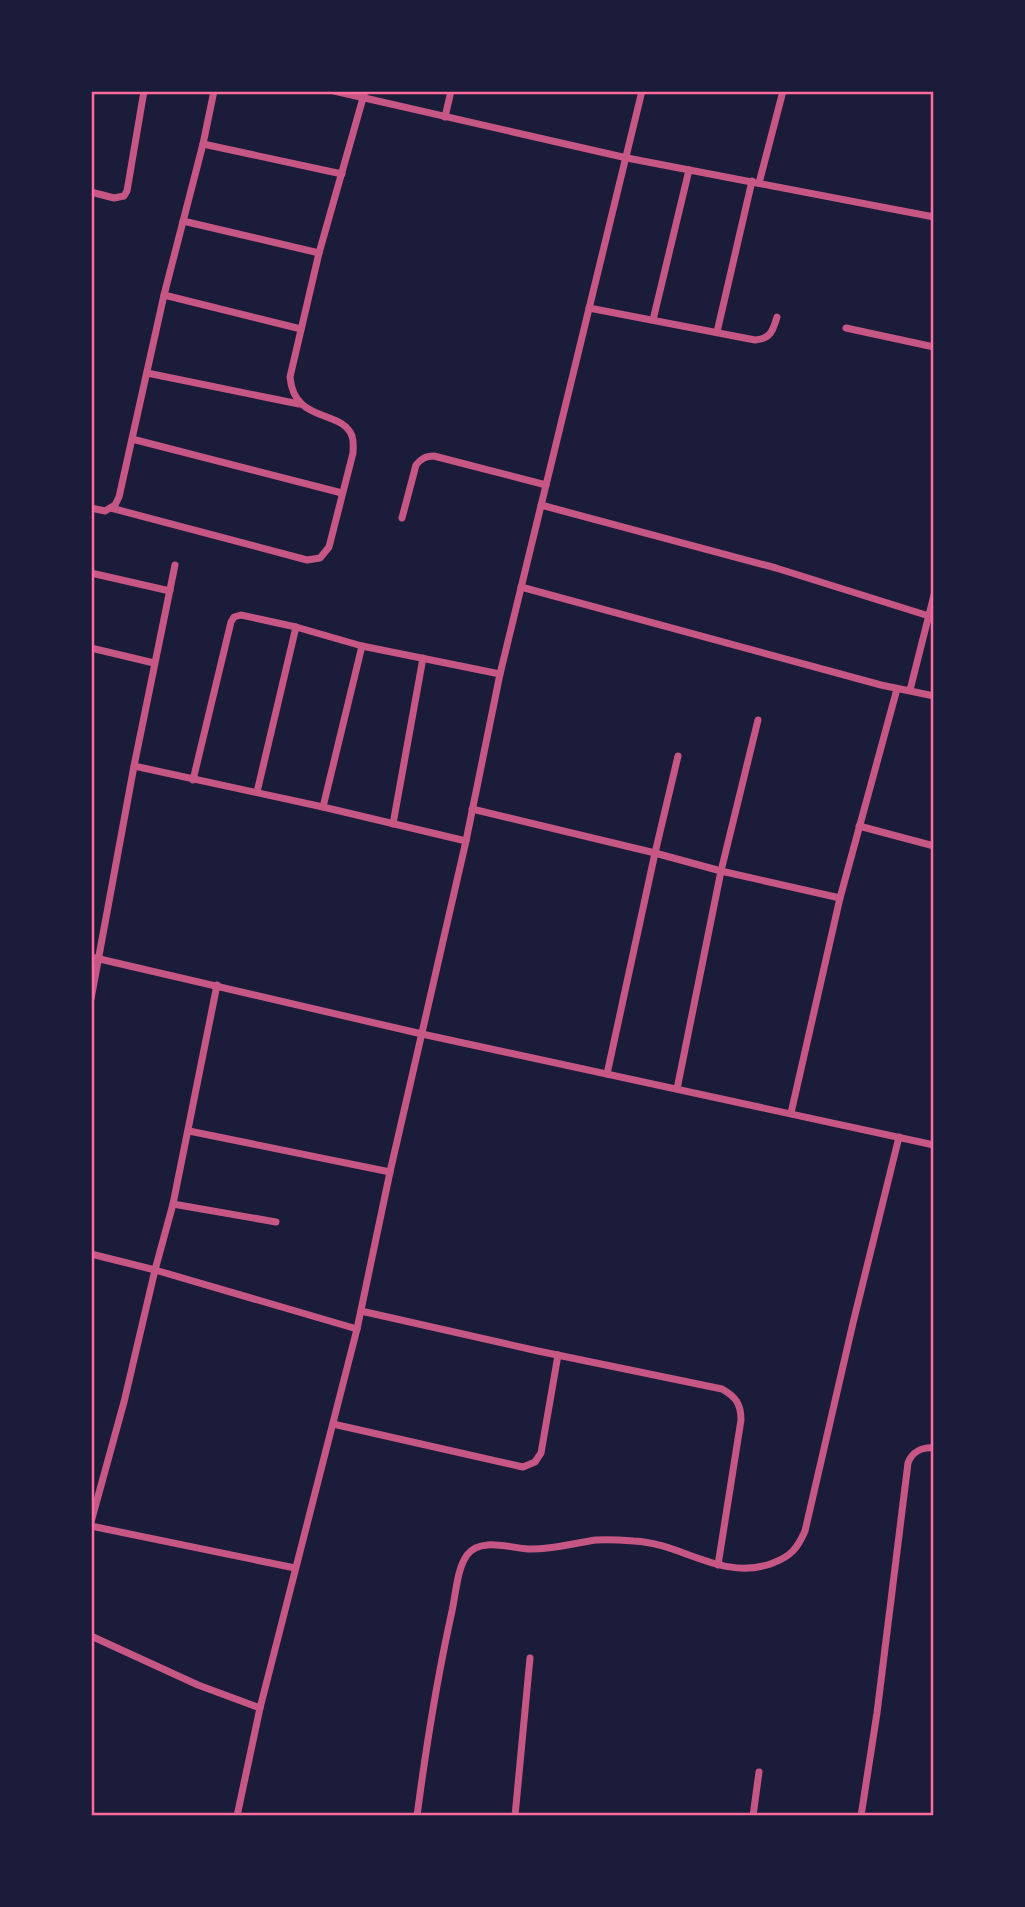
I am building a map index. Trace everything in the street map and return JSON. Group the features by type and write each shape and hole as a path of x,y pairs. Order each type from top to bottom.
{"street":[{"path":"91,192 114,198 124,196 127,191 144,91"},
{"path":"91,508 105,511 111,508 119,497 164,295 214,91"},
{"path":"334,91 364,94 445,117 627,158 934,217"},
{"path":"445,117 450,91"},
{"path":"237,1816 260,1709 357,1329 466,841 500,674 642,91"},
{"path":"717,332 755,182 783,91"},
{"path":"300,405 291,388 290,377 319,253 364,94"},
{"path":"203,144 342,174"},
{"path":"653,320 689,170"},
{"path":"183,221 319,253"},
{"path":"164,295 300,330"},
{"path":"589,309 755,340 772,333 777,317"},
{"path":"846,328 934,347"},
{"path":"111,508 307,560 320,558 329,547 353,453 349,431 300,405 147,373"},
{"path":"132,439 342,493"},
{"path":"402,518 416,466 421,459 428,456 546,485"},
{"path":"541,505 776,568 929,616"},
{"path":"91,999 95,958 175,565"},
{"path":"91,573 170,592"},
{"path":"521,587 897,689 934,696"},
{"path":"910,690 934,596"},
{"path":"193,780 234,617 246,615 362,646 500,674"},
{"path":"257,792 296,627"},
{"path":"323,807 362,646"},
{"path":"91,648 154,663"},
{"path":"393,824 423,658"},
{"path":"791,1113 839,898 897,689"},
{"path":"677,1089 721,871 758,720"},
{"path":"607,1074 678,756"},
{"path":"134,766 466,841"},
{"path":"472,809 839,898"},
{"path":"859,826 934,846"},
{"path":"95,958 422,1034 934,1144"},
{"path":"216,985 173,1204 91,1524 295,1568"},
{"path":"189,1131 390,1172"},
{"path":"417,1816 427,1744 461,1566 471,1550 484,1545 530,1549 599,1540 638,1541 718,1565 749,1570 784,1559 798,1547 806,1531 899,1137"},
{"path":"173,1204 276,1222"},
{"path":"91,1254 357,1329"},
{"path":"361,1311 722,1389 734,1396 740,1404 741,1420 718,1565"},
{"path":"333,1424 523,1467 531,1465 541,1453 558,1355"},
{"path":"861,1816 877,1713 908,1463 911,1455 921,1449 934,1448"},
{"path":"91,1636 198,1685 260,1709"},
{"path":"515,1816 530,1658"},
{"path":"753,1816 759,1772"}]}
